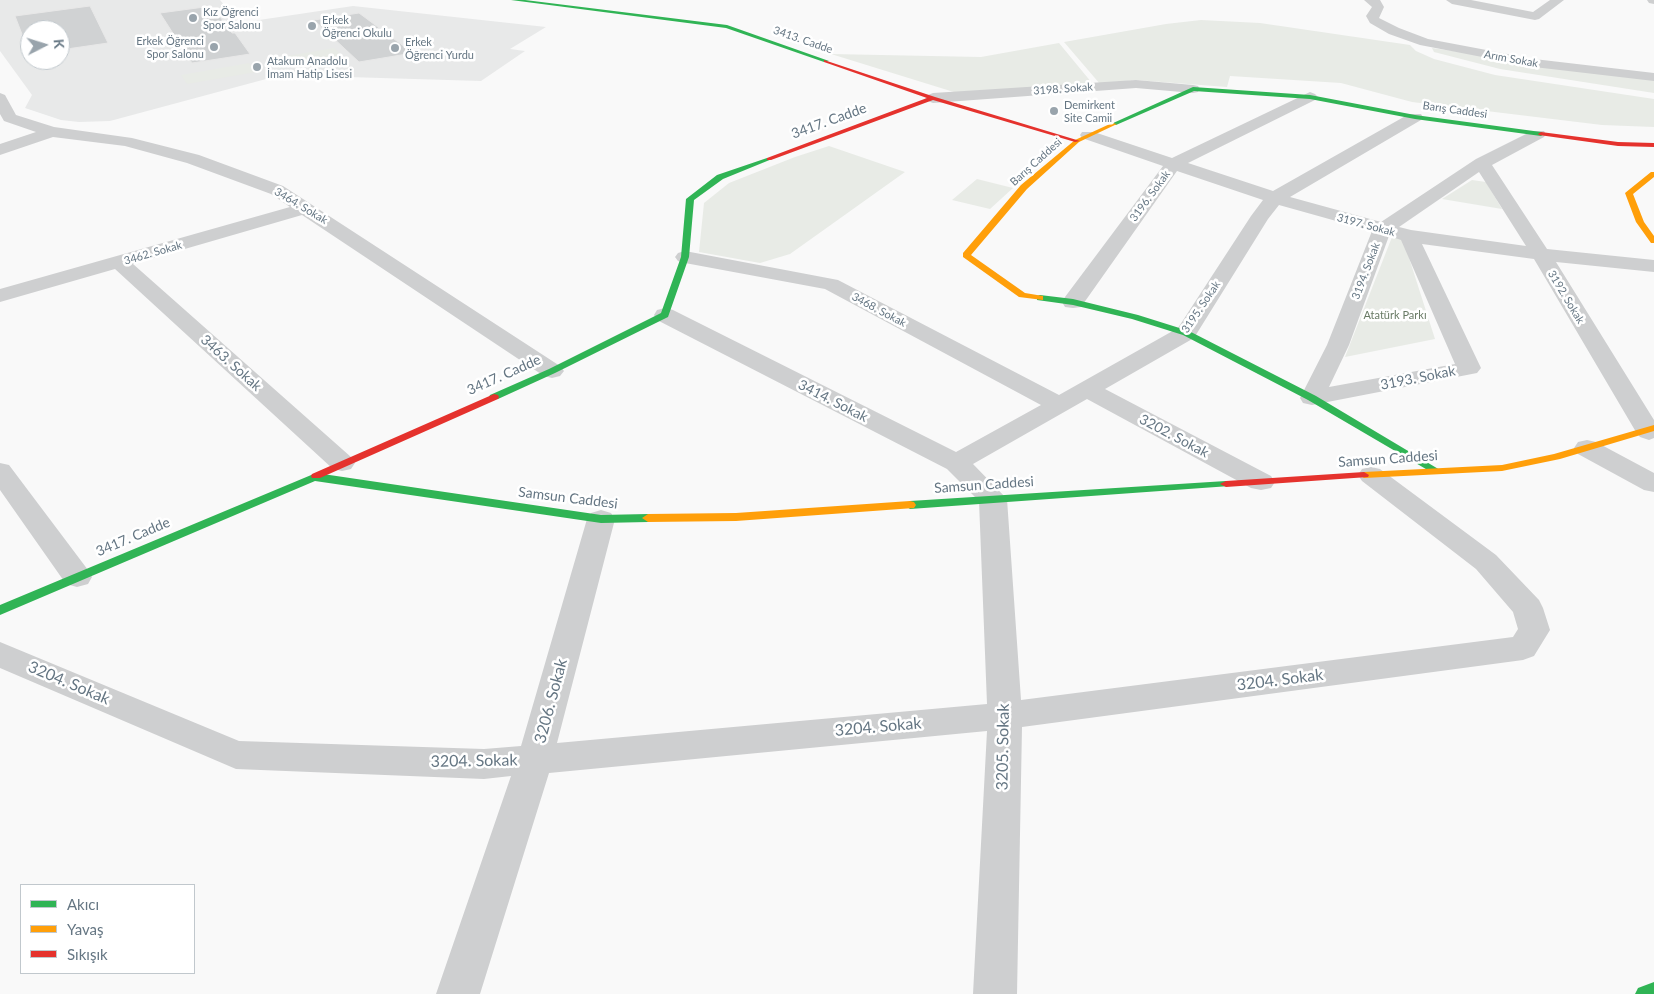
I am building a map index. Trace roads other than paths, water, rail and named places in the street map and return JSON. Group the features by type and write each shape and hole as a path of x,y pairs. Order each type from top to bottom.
{"street":[{"name":"3413. Cadde","path":"513,0 726,27 933,98 1082,138"},
{"name":"Arım Sokak","path":"1370,0 1376,2 1378,7 1372,16 1374,20 1394,32 1425,42 1534,63 1654,77"},
{"path":"1452,0 1536,16 1558,0"},
{"path":"1425,42 1424,52 1469,65"},
{"name":"3198. Sokak","path":"933,98 1136,84 1194,89"},
{"name":"Barış Caddesi","path":"1435,470 1312,398 1186,333 1135,317 1073,302 1022,295 966,255 1024,188 1082,138 1194,89 1310,97 1415,117 1618,144 1654,146"},
{"name":"3196. Sokak","path":"1073,302 1174,163 1310,97"},
{"name":"3464. Sokak","path":"0,98 10,118 52,132 126,141 193,159 277,190 552,371"},
{"name":"3417. Cadde","path":"0,610 314,477 552,371 642,328 664,315 685,257 690,199 720,178 933,98"},
{"name":"3195. Sokak","path":"956,463 1186,333 1260,216 1275,198 1415,117"},
{"path":"0,150 52,132"},
{"name":"3194. Sokak","path":"1312,398 1338,345 1382,230 1482,163 1538,134"},
{"name":"3197. Sokak","path":"1082,138 1174,163 1275,198 1382,230 1409,236 1540,254 1654,266"},
{"name":"3192. Sokak","path":"1482,163 1651,430"},
{"path":"1654,174 1629,193 1640,222 1654,241"},
{"name":"3462. Sokak","path":"0,296 306,208"},
{"name":"3193. Sokak","path":"1312,398 1469,368 1409,236"},
{"name":"3468. Sokak","path":"685,257 831,284 1059,405"},
{"name":"3463. Sokak","path":"120,263 342,463"},
{"name":"3414. Sokak","path":"664,315 956,463 993,499"},
{"name":"3202. Sokak","path":"1087,389 1260,482"},
{"name":"Samsun Caddesi","path":"314,477 600,520 736,517 1435,470 1502,468 1587,448 1651,430"},
{"path":"1587,448 1654,484"},
{"path":"0,471 77,577"},
{"name":"3204. Sokak","path":"0,654 236,755 484,764 1005,716 1523,648 1534,630 1528,608 1486,562 1371,475"},
{"name":"3205. Sokak","path":"993,499 1005,716 995,994"},
{"name":"3206. Sokak","path":"458,994 535,759 600,520"},
{"path":"1644,994 1654,991"}],"place":[{"name":"Kız Öğrenci Spor Salonu","path":"193,18"},
{"name":"Erkek Öğrenci Okulu","path":"312,26"},
{"name":"Erkek Öğrenci Spor Salonu","path":"214,47"},
{"name":"Erkek Öğrenci Yurdu","path":"395,48"},
{"name":"Atakum Anadolu İmam Hatip Lisesi","path":"257,67"},
{"name":"Demirkent Site Camii","path":"1054,111"}],"park label":[{"name":"Atatürk Parkı","path":"1395,315"}]}
